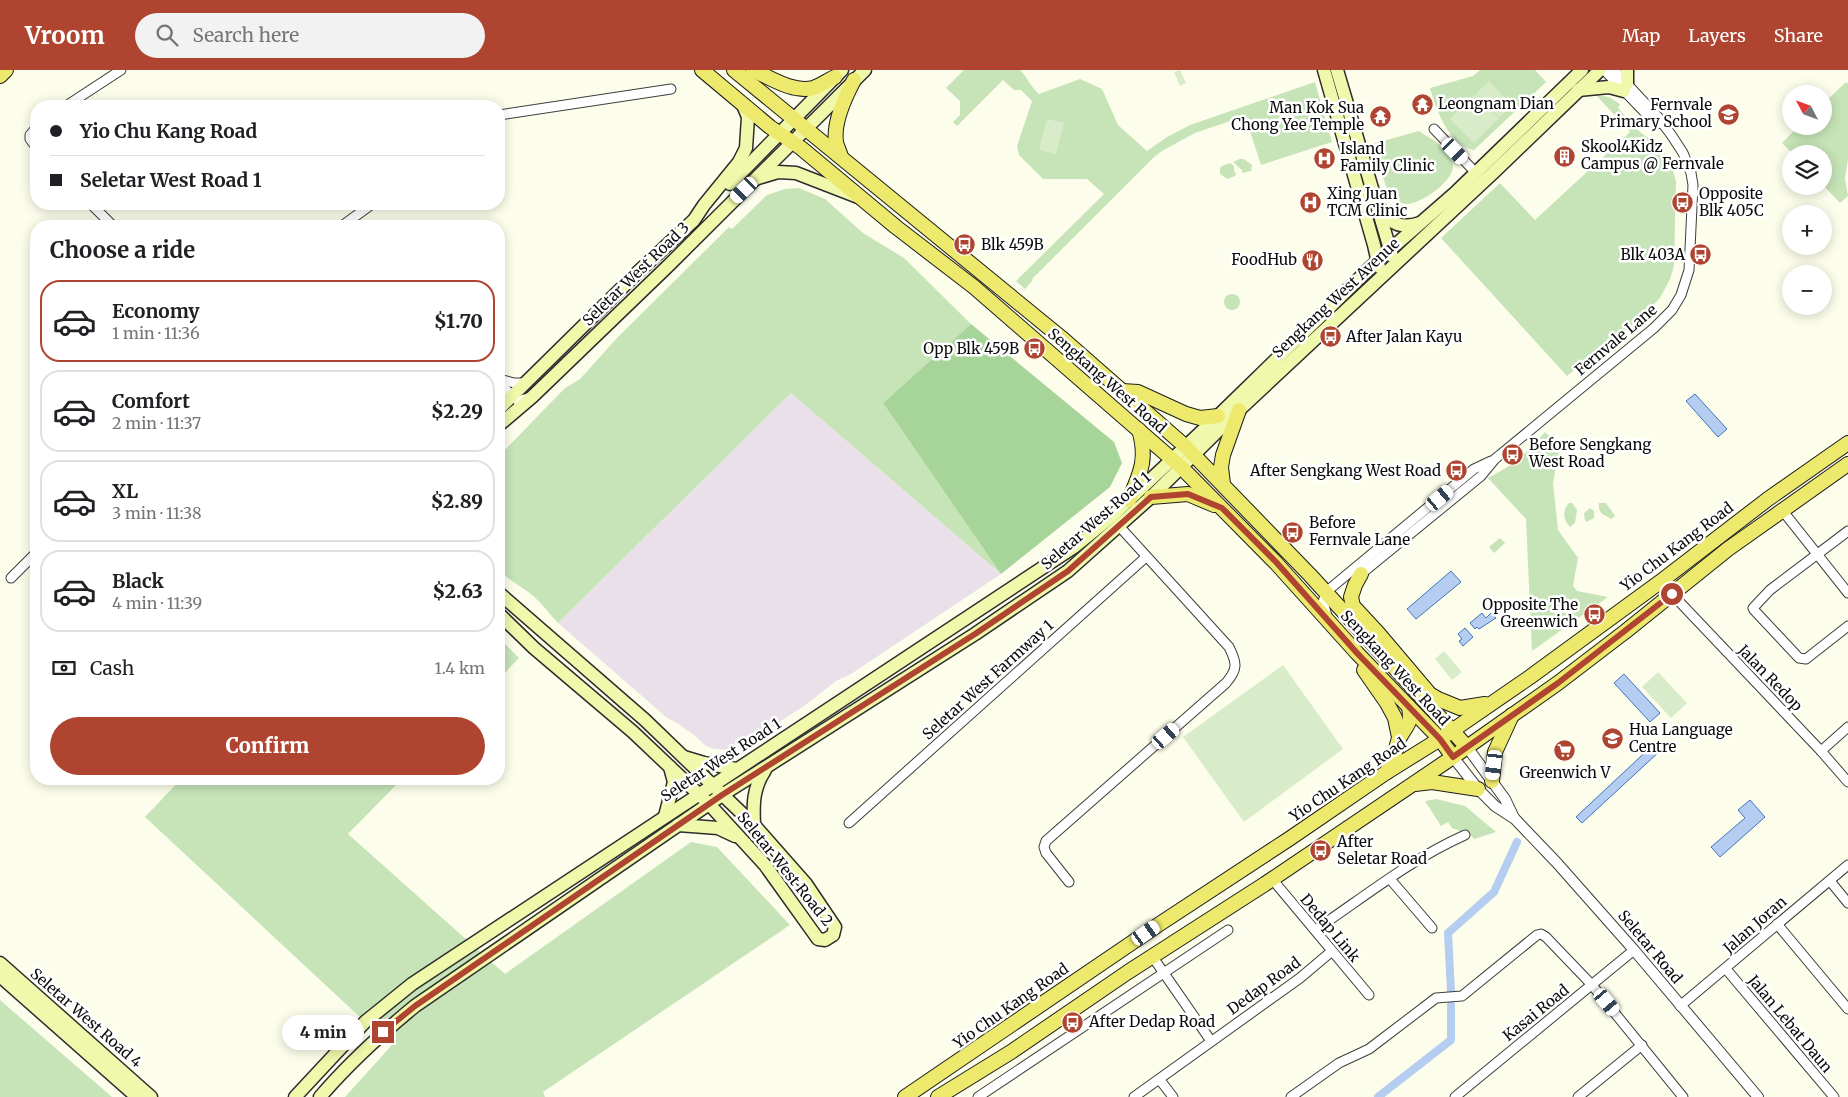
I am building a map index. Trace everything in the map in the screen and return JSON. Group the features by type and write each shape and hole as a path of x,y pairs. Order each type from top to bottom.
{"main road":[{"path":"0,76 6,70"},
{"name":"Sengkang West Road","path":"702,70 743,105 974,288 1177,463 1276,562 1357,653 1440,739 1453,757"},
{"name":"Sengkang West Road","path":"734,70 1049,328 1190,451 1224,484 1326,592 1467,747"},
{"path":"753,70 789,86 802,89 814,88 838,74"},
{"path":"786,138 865,70"},
{"path":"1324,70 1374,245 1381,277"},
{"path":"1337,70 1395,263"},
{"name":"Sengkang West Avenue","path":"1190,451 1218,416 1377,261 1476,173 1582,70"},
{"name":"Sengkang West Avenue","path":"1177,463 1239,410 1495,171 1600,70"},
{"path":"1578,90 1626,87 1627,70"},
{"path":"800,124 838,74"},
{"path":"841,157 836,141 840,111 854,80"},
{"name":"Seletar West Road 3","path":"694,220 739,162 746,148 748,117 743,105"},
{"name":"Seletar West Road 3","path":"505,420 532,397 756,178 786,138"},
{"name":"Seletar West Road 3","path":"505,403 694,220 786,138"},
{"path":"756,178 778,172 796,173 860,198"},
{"path":"1377,203 1384,214 1399,226 1409,226 1422,222"},
{"path":"1122,391 1138,392 1174,409 1200,418 1218,416"},
{"path":"1224,484 1221,467 1223,455 1239,410"},
{"path":"1134,504 1143,462 1143,444 1139,430"},
{"name":"Yio Chu Kang Road","path":"910,1095 1027,1012 1387,772 1440,739 1545,666 1660,582 1768,499 1848,443"},
{"name":"Seletar West Road 1","path":"320,1097 343,1070 383,1032 415,1006 722,795 975,634 1068,571 1123,530 1134,504 1151,497 1177,463"},
{"name":"Seletar West Road 1","path":"295,1097 365,1022 412,984 1074,547 1134,504 1177,463"},
{"path":"938,1097 1011,1052 1152,956 1453,757 1565,677 1728,549 1848,464"},
{"path":"1151,497 1188,494 1222,508"},
{"path":"1361,574 1354,585 1351,597 1353,606 1428,692 1438,700 1460,708 1492,702"},
{"path":"1343,611 1343,597 1346,586 1361,574"},
{"name":"Seletar West Road 2","path":"505,599 645,720 754,825 806,884 835,927 833,934 825,940 818,938 775,878 709,804 633,732 534,648 505,620"},
{"path":"1357,653 1362,668 1387,703 1395,718 1399,737 1387,772"},
{"path":"1409,684 1428,692"},
{"path":"1399,737 1406,730 1409,723 1409,707"},
{"path":"1492,781 1495,752 1513,714"},
{"path":"682,756 704,763 736,769"},
{"path":"754,825 753,802 757,782 768,766"},
{"path":"665,816 674,782 670,768"},
{"path":"1412,785 1432,782 1478,789"},
{"path":"678,825 718,828 741,839"},
{"path":"1152,956 1153,940 1158,925"},
{"path":"1122,950 1139,949 1152,956"},
{"name":"Seletar West Road 4","path":"0,963 152,1097"},
{"name":"Seletar West Road 4","path":"0,976 136,1097"}],"street":[{"path":"75,100 121,70"},
{"name":"Fernvale Lane","path":"1361,574 1474,469 1495,459 1654,328 1672,310 1681,295 1689,270 1693,186 1691,173 1683,153 1658,117 1626,87 1604,70"},
{"name":"Fernvale Lane","path":"1614,70 1626,87"},
{"path":"505,113 670,89"},
{"path":"1434,129 1476,173"},
{"path":"97,210 107,220"},
{"path":"350,220 364,210"},
{"path":"505,381 514,384 524,384"},
{"path":"505,390 518,401 532,397"},
{"path":"1782,510 1848,593"},
{"path":"1069,882 1046,853 1044,848 1046,841 1226,683 1236,667 1229,647 1123,530"},
{"path":"1848,531 1770,590 1754,605 1754,610 1802,659 1806,659 1848,626"},
{"name":"Fernvale Lane","path":"1326,592 1392,544"},
{"name":"Seletar West Farmway 1","path":"849,823 1146,557"},
{"path":"11,578 30,558"},
{"path":"1326,592 1323,606 1330,623"},
{"name":"Jalan Redop","path":"1672,594 1848,782"},
{"path":"1821,751 1848,727"},
{"name":"Seletar Road","path":"1467,747 1505,799 1515,819"},
{"name":"Seletar Road","path":"1453,757 1478,789 1495,806 1515,819 1557,863 1634,950 1758,1097"},
{"path":"1315,930 1443,845 1465,835"},
{"name":"Jalan Joran","path":"1680,1006 1848,865"},
{"name":"Dedap Link","path":"1272,878 1369,995"},
{"path":"1390,879 1432,928"},
{"path":"1830,881 1848,903"},
{"path":"1777,924 1848,1009"},
{"path":"978,1097 1228,930"},
{"path":"1291,1097 1339,1064 1369,1049 1436,998 1459,996 1537,935 1541,934 1592,985 1683,1097"},
{"name":"Kasai Road","path":"1455,1097 1634,950"},
{"name":"Dedap Road","path":"1134,1097 1300,978 1332,952"},
{"path":"1152,956 1165,972 1211,1041"},
{"name":"Jalan Lebat Daun","path":"1726,969 1834,1097"},
{"path":"1578,1097 1642,1045"},
{"path":"1160,1080 1173,1097"}],"shaded area":[{"path":"791,393 1001,574 851,674 836,681 804,706 741,747 733,750 714,749 706,746 688,730 666,717 558,623"}],"green space":[{"path":"964,70 1020,70 1039,94 1080,79 1102,89 1118,125 1147,151 1167,137 1190,125 1315,82 1332,142 1261,165 1245,116 1195,133 1153,158 1032,279 1025,289 1016,281 1104,194 1087,179 1043,179 1019,155 1017,146 1032,101 1021,90 1014,90 1003,80 957,126 953,122 960,115 960,101 946,88"},
{"path":"1180,70 1186,83 1180,86 1174,72"},
{"path":"1480,70 1535,70 1546,82 1474,150 1457,142 1451,134 1440,116 1430,88 1473,76"},
{"path":"1489,81 1512,105 1500,117 1476,94"},
{"path":"1846,82 1848,84 1848,159 1845,179 1848,196 1840,203 1832,194 1832,145 1784,145 1782,143 1790,135 1832,135 1832,95"},
{"path":"1475,94 1499,118 1474,143 1450,119"},
{"path":"1596,95 1609,97 1620,104 1618,108 1640,132 1661,148 1671,164 1676,181 1674,266 1670,279 1660,298 1637,321 1567,376 1441,238 1500,183 1535,220 1630,132"},
{"path":"1047,119 1064,123 1056,154 1039,150"},
{"path":"1419,131 1443,149 1452,161 1453,168 1445,182 1438,189 1421,200 1407,204 1399,202 1390,194 1372,144"},
{"path":"1244,159 1252,165 1251,171 1242,173 1242,170 1233,162"},
{"path":"1230,163 1234,166 1236,173 1235,176 1227,179 1220,174 1220,168"},
{"path":"799,188 825,199 863,233 904,258 971,324 883,403 1001,574 791,393 558,623 534,596 505,575 505,450 565,388 580,379 617,338 729,227 732,229 767,195 785,189"},
{"path":"1232,294 1238,296 1240,302 1238,308 1232,310 1226,308 1224,302 1226,296"},
{"path":"971,324 1114,442 1122,463 1110,487 1001,574 883,403"},
{"path":"1545,432 1560,446 1553,483 1558,530 1578,558 1573,586 1577,591 1608,597 1532,651 1526,519 1488,478 1519,458"},
{"path":"1569,503 1572,503 1577,510 1575,523 1570,527 1564,515"},
{"path":"1599,503 1606,503 1615,516 1611,519 1602,514 1599,510"},
{"path":"1590,508 1594,511 1594,518 1586,522 1584,513"},
{"path":"1500,538 1505,543 1494,553 1489,547"},
{"path":"505,644 519,658 505,673"},
{"path":"1444,651 1462,672 1452,680 1435,659"},
{"path":"1283,665 1343,749 1244,822 1183,737"},
{"path":"1658,672 1687,703 1671,718 1642,687"},
{"path":"175,785 396,785 348,834 505,974 691,842 717,847 790,925 543,1092 545,1097 345,1097 391,1046 145,817"},
{"path":"1436,799 1465,806 1496,832 1474,839 1465,829 1460,831 1452,828 1448,822 1441,826 1425,801"},
{"path":"0,1000 112,1097 0,1097"}],"water":[{"path":"1695,394 1727,429 1718,437 1686,401"},
{"path":"1451,571 1461,582 1416,619 1407,609"},
{"path":"1482,613 1486,618 1491,613 1496,618 1479,629 1477,627 1475,629 1470,623"},
{"path":"1465,628 1473,637 1463,646 1459,641 1462,639 1458,634"},
{"path":"1624,674 1660,713 1650,722 1614,683"},
{"path":"1654,744 1660,751 1582,823 1576,817"},
{"path":"1750,800 1765,817 1720,857 1711,847 1745,818 1738,810"}],"waterway":[{"path":"1451,992 1448,933 1494,892 1517,842"},
{"path":"1378,1097 1451,1040 1451,1005"}],"place":[{"name":"Leongnam Dian","path":"1422,104"},
{"name":"Fernvale Primary School","path":"1728,114"},
{"name":"Man Kok Sua Chong Yee Temple","path":"1380,117"},
{"name":"Skool4Kidz Campus @ Fernvale","path":"1565,156"},
{"name":"Island Family Clinic","path":"1324,158"},
{"name":"Xing Juan TCM Clinic","path":"1311,203"},
{"name":"Opposite Blk 405C","path":"1683,203"},
{"name":"Blk 459B","path":"965,245"},
{"name":"Blk 403A","path":"1701,255"},
{"name":"FoodHub","path":"1313,260"},
{"name":"After Jalan Kayu","path":"1330,337"},
{"name":"Opp Blk 459B","path":"1035,349"},
{"name":"Before Sengkang West Road","path":"1513,454"},
{"name":"After Sengkang West Road","path":"1457,471"},
{"name":"Before Fernvale Lane","path":"1293,532"},
{"name":"Opposite The Greenwich","path":"1594,614"},
{"name":"Hua Language Centre","path":"1613,739"},
{"name":"Greenwich V","path":"1565,750"},
{"name":"After Seletar Road","path":"1321,851"},
{"name":"After Dedap Road","path":"1073,1022"}],"route":[{"path":"383,1032 415,1006 722,795 975,634 1068,571 1151,497 1188,494 1222,508 1276,562 1357,653 1433,734 1440,739 1453,757 1558,683 1672,594"}]}
